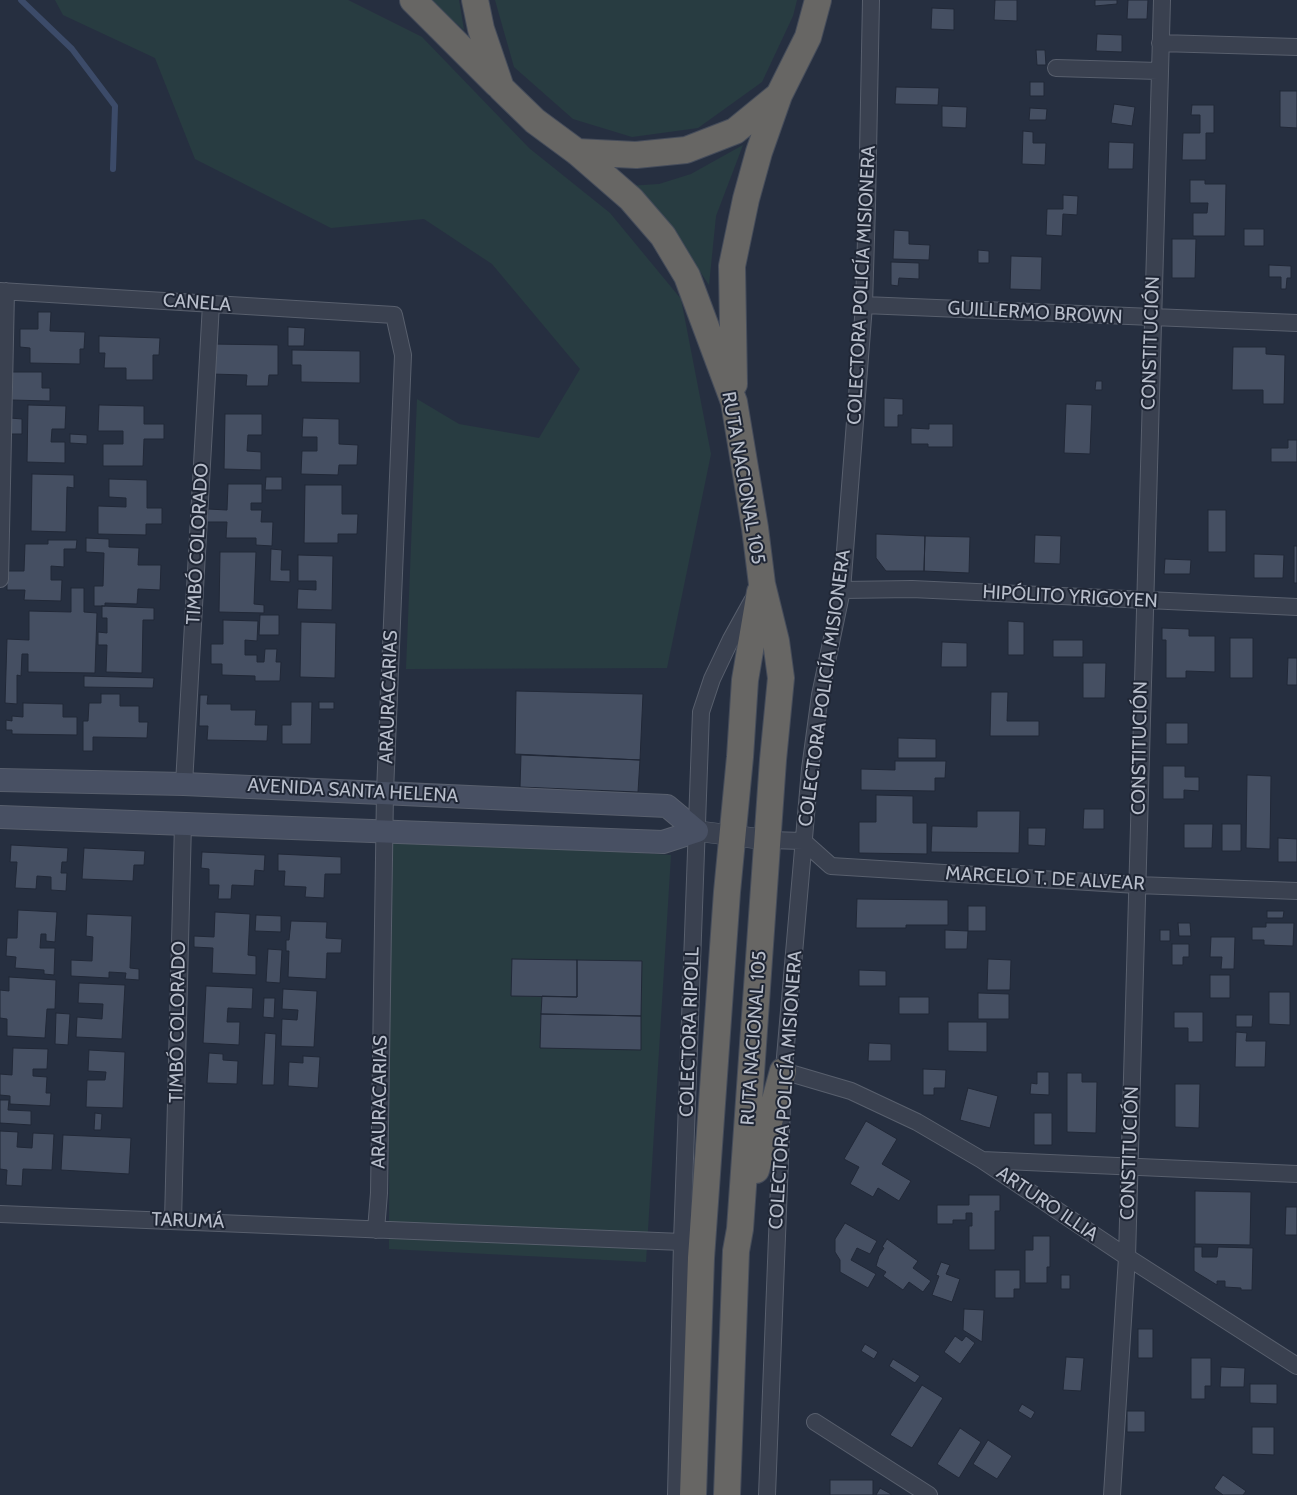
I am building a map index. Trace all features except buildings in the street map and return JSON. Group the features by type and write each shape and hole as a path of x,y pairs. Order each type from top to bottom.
{"highway":[{"name":"RUTA NACIONAL 105","path":"413,0 535,121 576,152 631,199 663,236 687,276 734,402 755,528 762,584 776,641 781,678 740,1229 736,1251 727,1495"},
{"path":"475,0 481,29 501,88"},
{"path":"734,402 732,266 746,199 779,95 808,37 818,0"},
{"path":"576,152 636,155 686,150 735,131 779,95"},
{"name":"RUTA NACIONAL 105","path":"693,1495 701,1258 727,892 745,680 762,584"},
{"path":"740,1229 783,1071"}],"main road":[{"name":"AVENIDA SANTA HELENA","path":"0,780 184,784 667,806 697,831"},
{"name":"AVENIDA SANTA HELENA","path":"0,817 663,842 697,831"}],"street":[{"name":"COLECTORA POLICÍA MISIONERA","path":"767,1495 783,1071 810,769 820,695 842,590 864,306 871,0"},
{"name":"CONSTITUCIÓN","path":"1112,1495 1127,1257 1158,71 1162,0"},
{"path":"1160,43 1297,47"},
{"path":"1056,68 1158,71"},
{"path":"0,579 3,291"},
{"name":"CANELA","path":"3,291 394,315"},
{"name":"TIMBÓ COLORADO","path":"184,784 211,304"},
{"name":"GUILLERMO BROWN","path":"864,306 1297,323"},
{"name":"ARAURACARIAS","path":"376,1230 379,1193 385,792 403,355 394,315"},
{"name":"COLECTORA RIPOLL","path":"676,1495 682,1242 701,712 712,679 731,639 762,584"},
{"name":"HIPÓLITO YRIGOYEN","path":"842,590 912,589 1297,607"},
{"name":"TIMBÓ COLORADO","path":"173,1221 183,824"},
{"name":"AVENIDA SANTA HELENA","path":"697,831 769,840"},
{"path":"769,840 803,841"},
{"name":"MARCELO T. DE ALVEAR","path":"803,841 832,866 1137,885 1297,891"},
{"name":"ARTURO ILLIA","path":"783,1071 850,1091 918,1122 982,1160 1127,1257 1297,1366"},
{"path":"982,1160 1297,1174"},
{"name":"TARUMÁ","path":"0,1214 682,1242"},
{"path":"815,1422 929,1495"}],"green space":[{"path":"55,0 348,0 422,37 529,148 610,213 681,299 711,454 667,668 406,669 417,399 459,424 539,438 580,369 492,264 424,219 331,228 195,159 155,58 63,15"},
{"path":"429,0 459,0 464,30"},
{"path":"495,0 797,0 793,16 762,82 698,128 632,137 573,119 514,67"},
{"path":"743,145 716,216 709,285 667,222 629,186 659,184 691,174"},
{"path":"390,837 671,855 646,1262 389,1249"}],"waterway":[{"path":"21,0 72,49 115,106 113,169"}]}
